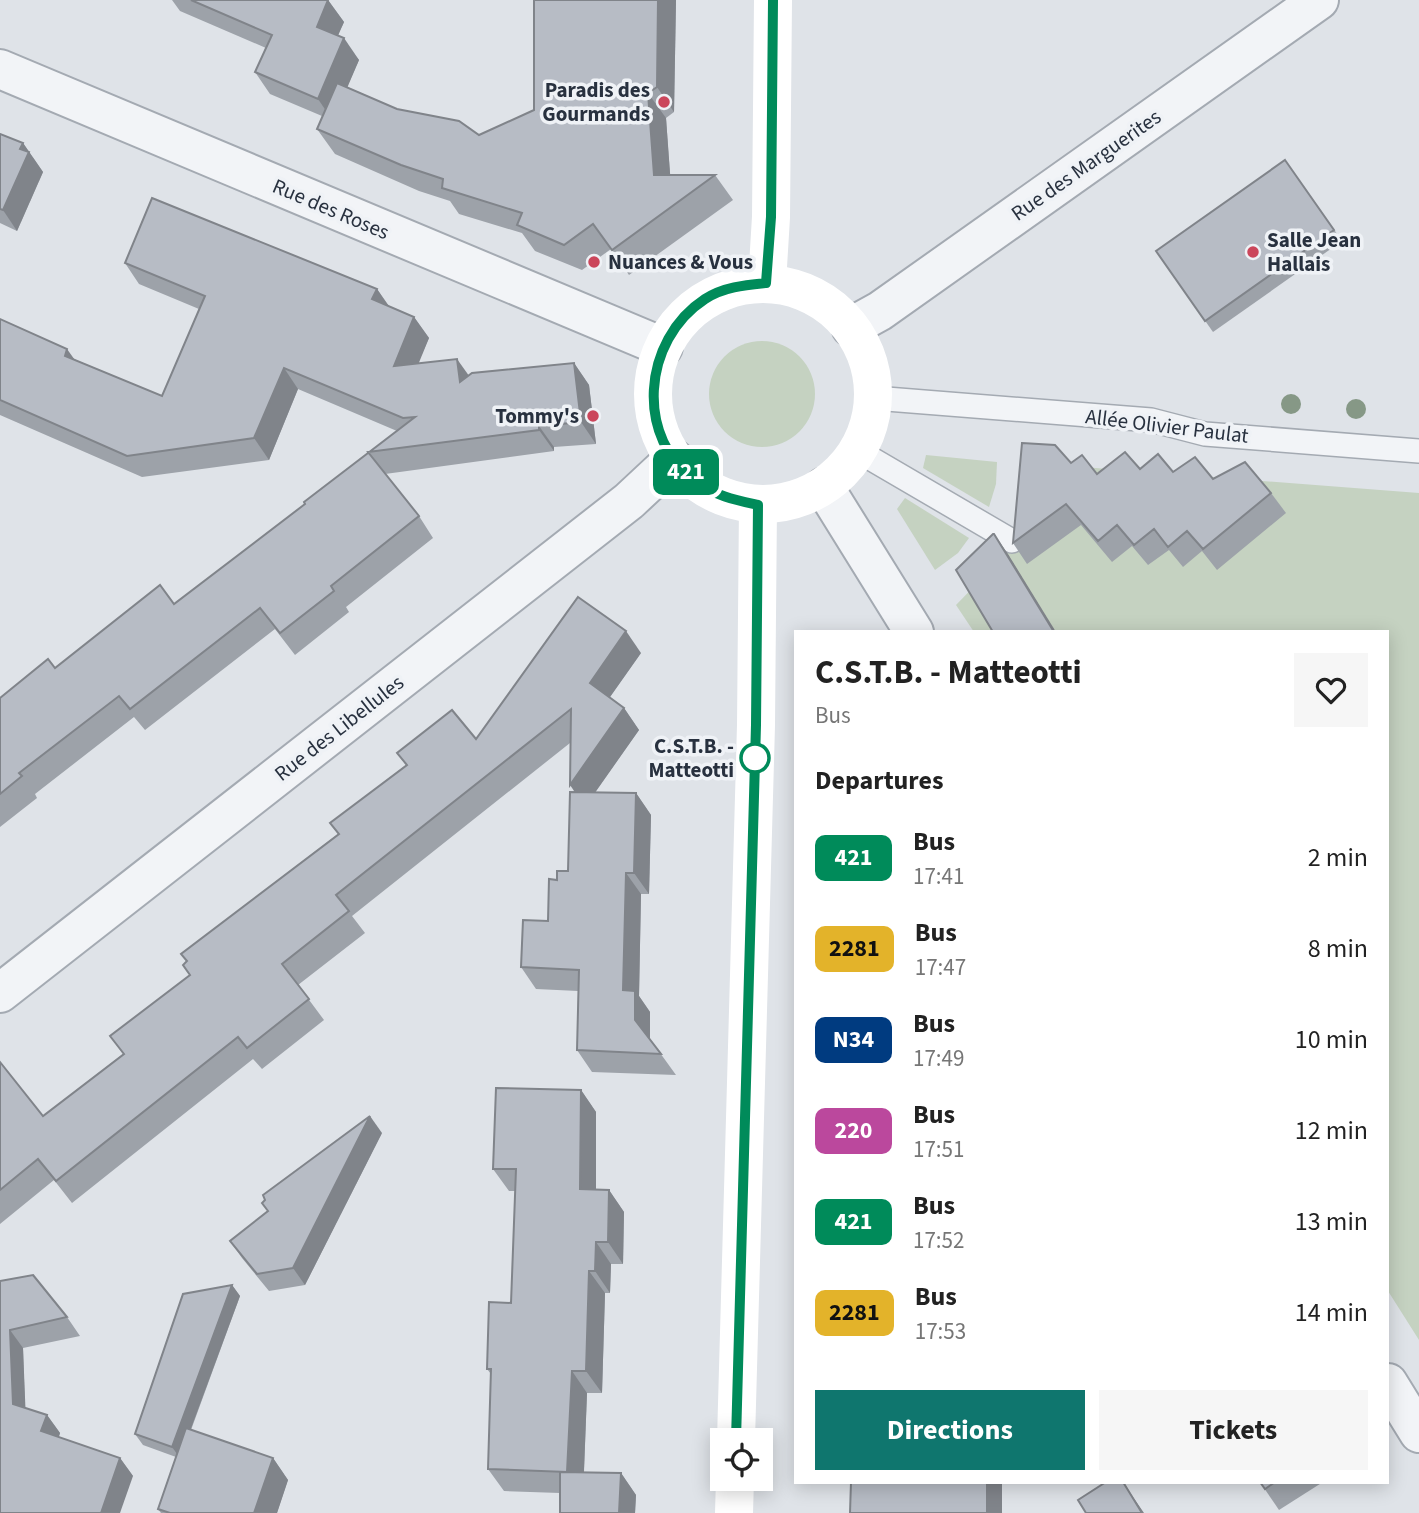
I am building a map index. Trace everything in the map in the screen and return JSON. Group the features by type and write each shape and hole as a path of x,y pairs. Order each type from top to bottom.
{"main road":[{"path":"766,283 771,217 773,0"},
{"path":"766,283 799,289 828,304 851,327 868,361 874,398 869,426 858,451 824,487 793,500 758,505 726,498 696,483 674,459 659,434 653,405 654,375 663,347 680,320 705,299 735,286 766,283"},
{"path":"736,1428 756,711 758,505"},
{"path":"734,1513 735,1491"}],"street":[{"name":"Rue des Marguerites","path":"851,327 880,311 1319,0"},
{"name":"Rue des Roses","path":"0,69 663,347"},
{"name":"Rue des Libellules","path":"0,993 629,501 674,459"},
{"path":"824,487 913,630"},
{"path":"1389,1385 1419,1433"}],"lane":[{"name":"Allée Olivier Paulat","path":"874,398 1151,420 1205,434 1419,451"},
{"path":"858,451 1012,541"}],"green space":[{"path":"762,341 782,345 800,356 811,374 815,394 811,414 800,432 782,443 762,447 742,443 724,432 713,414 709,394 713,374 724,356 742,345"},
{"path":"926,455 997,462 996,484 989,507 923,468"},
{"path":"1070,466 1419,493 1419,1340 1389,1293 1389,630 973,630 956,605 993,567"},
{"path":"905,498 969,538 958,553 935,570 897,509"}],"building":[{"path":"191,0 328,0 317,27 344,38 318,99 255,72 272,35"},
{"path":"534,0 658,0 657,87 648,93 654,175 715,175 612,250 593,224 564,245 517,225 522,213 442,188 443,179 401,165 317,129 337,83 397,109 459,121 479,135 534,110"},
{"path":"0,134 23,143 20,149 29,152 3,210 0,209"},
{"name":"Salle Jean Hallais","path":"1285,160 1334,230 1205,321 1156,251"},
{"path":"152,198 377,289 372,299 414,317 394,366 457,359 460,382 472,373 574,363 581,422 370,452 415,417 403,418 284,368 254,438 127,456 0,400 0,319 67,349 65,356 162,396 205,296 125,263"},
{"path":"1022,443 1055,445 1071,463 1082,455 1097,474 1125,452 1140,469 1158,454 1173,472 1195,457 1213,479 1245,462 1271,493 1203,549 1187,531 1168,547 1154,529 1134,545 1117,525 1098,541 1066,504 1013,543"},
{"path":"368,453 419,516 331,586 334,591 280,633 260,608 130,709 119,696 19,773 22,776 0,794 0,698 48,659 55,668 160,585 174,604"},
{"path":"994,534 1053,630 992,630 956,570"},
{"path":"578,597 626,631 590,683 624,708 570,785 571,709 336,895 349,911 282,964 309,999 247,1048 238,1037 56,1181 38,1159 0,1190 0,1062 43,1116 124,1054 110,1036 190,975 183,965 187,961 181,954 339,834 330,823 407,765 397,753 452,710 476,739"},
{"path":"570,792 636,793 634,873 626,873 623,990 635,991 635,1020 661,1054 577,1050 579,970 521,967 523,920 548,921 549,879 557,880 557,871 568,871"},
{"path":"496,1088 581,1090 580,1189 609,1190 608,1242 596,1242 595,1271 589,1271 586,1371 572,1371 567,1472 488,1469 491,1369 487,1369 489,1302 511,1303 516,1169 493,1169"},
{"path":"370,1116 293,1268 257,1274 230,1241 268,1211 262,1203 265,1200 263,1195"},
{"path":"33,1275 67,1317 10,1330 13,1404 47,1415 41,1431 120,1458 101,1513 0,1513 0,1281"},
{"path":"232,1285 172,1447 135,1434 183,1294"},
{"path":"186,1428 273,1458 254,1513 170,1513 158,1509"},
{"path":"560,1472 621,1473 619,1513 560,1513"},
{"path":"851,1484 987,1484 987,1513 850,1513"},
{"path":"1103,1484 1124,1484 1142,1513 1086,1513 1078,1500"}],"bus line":[{"name":"421","path":"736,1428 756,725 758,505 726,498 696,483 674,459 659,434 653,405 654,375 663,347 680,320 705,299 735,286 766,283 771,217 773,0"}],"place":[{"name":"Paradis des Gourmands","path":"664,102"},
{"name":"Salle Jean Hallais","path":"1253,252"},
{"name":"Nuances & Vous","path":"594,262"},
{"name":"Tommy's","path":"593,416"},
{"name":"C.S.T.B. - Matteotti","path":"755,758"}]}
